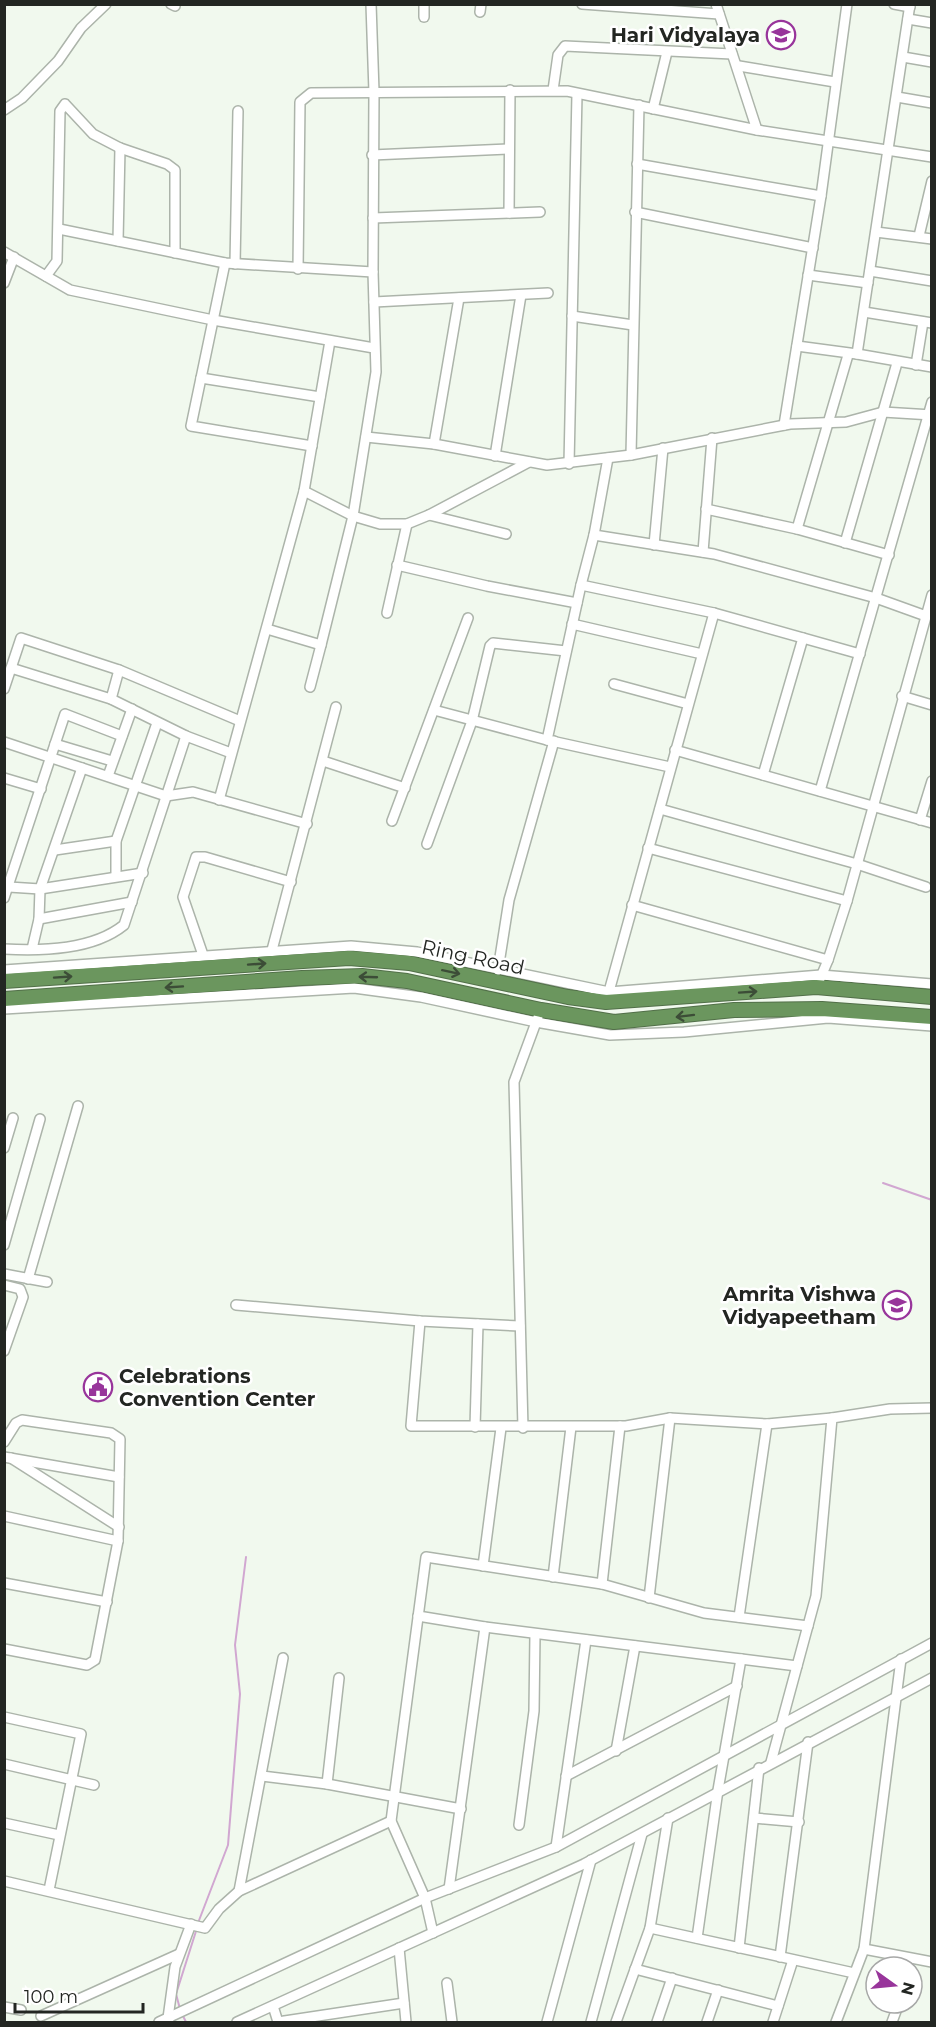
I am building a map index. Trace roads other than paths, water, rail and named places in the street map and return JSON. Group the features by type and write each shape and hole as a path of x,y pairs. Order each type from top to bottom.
{"highway":[{"name":"Ring Road","path":"4,981 365,958 409,963 568,997 608,997 818,981 932,997"},
{"name":"Ring Road","path":"4,999 302,978 362,976 406,981 538,1016 614,1022 734,1010 822,1009 932,1017"}],"street":[{"path":"4,110 22,98 58,61 81,28 106,4"},
{"path":"310,687 353,516 376,372 372,272 372,154 375,92 371,4"},
{"path":"424,4 424,17"},
{"path":"582,4 718,9 758,130"},
{"path":"784,425 821,196 847,4"},
{"path":"797,529 828,423 853,354 864,312 910,6 894,4"},
{"path":"908,19 932,22"},
{"path":"553,90 558,55 565,46 732,54"},
{"path":"653,109 667,52"},
{"path":"903,57 932,62"},
{"path":"738,66 835,82"},
{"path":"509,213 510,90"},
{"path":"298,269 300,102 311,93 553,90 758,130 932,157"},
{"path":"569,464 577,93"},
{"path":"897,97 932,103"},
{"path":"46,276 56,265 61,106 68,104 87,130 120,148 167,164 176,170 175,253"},
{"path":"630,455 639,105"},
{"path":"238,111 230,263 213,320 191,426 312,446"},
{"path":"118,241 120,148"},
{"path":"372,154 508,149"},
{"path":"636,164 821,196"},
{"path":"919,236 932,181"},
{"path":"373,218 540,212"},
{"path":"635,212 813,248"},
{"path":"58,229 230,263 372,272"},
{"path":"876,231 932,238"},
{"path":"4,252 70,291 213,320 374,348"},
{"path":"4,283 14,257"},
{"path":"870,271 932,281"},
{"path":"808,275 868,283"},
{"path":"374,302 548,293"},
{"path":"495,456 521,295"},
{"path":"434,444 459,297"},
{"path":"864,312 927,322 916,365"},
{"path":"572,316 633,325"},
{"path":"219,800 304,491 330,341"},
{"path":"797,346 932,367"},
{"path":"845,543 897,363"},
{"path":"201,378 320,398"},
{"path":"820,791 932,402"},
{"path":"366,437 434,444 547,465 630,455 784,425 846,422 883,412 930,415"},
{"path":"703,552 712,438"},
{"path":"654,545 663,448"},
{"path":"498,970 509,900 551,740 566,651 594,535 608,458"},
{"path":"304,491 353,516 380,524 407,524 429,515 529,462"},
{"path":"706,509 797,529 889,555"},
{"path":"429,515 506,534"},
{"path":"387,613 407,524"},
{"path":"594,535 703,552 876,598 926,616"},
{"path":"397,565 577,603"},
{"path":"581,585 714,613 860,654"},
{"path":"932,596 902,696 847,901 828,960 818,981 932,984"},
{"path":"4,970 272,950 379,947 498,970 608,997 714,613"},
{"path":"392,821 468,618"},
{"path":"572,624 702,654"},
{"path":"267,629 321,645"},
{"path":"4,689 21,638 119,670 240,721"},
{"path":"763,775 804,638"},
{"path":"427,844 472,721 493,644 566,651"},
{"path":"11,668 111,699 157,723 231,753"},
{"path":"111,699 119,670"},
{"path":"614,684 688,704"},
{"path":"902,696 932,705"},
{"path":"272,950 336,707"},
{"path":"108,776 132,710"},
{"path":"434,710 670,767"},
{"path":"4,898 65,714 122,736"},
{"path":"116,875 116,841 157,723"},
{"path":"4,949 60,948 95,941 113,934 124,926 186,735"},
{"path":"4,742 166,796 193,792 307,824"},
{"path":"55,744 112,761"},
{"path":"675,750 932,823"},
{"path":"323,761 405,788"},
{"path":"32,949 39,919 40,889 82,768"},
{"path":"4,778 41,789"},
{"path":"920,820 932,781"},
{"path":"660,809 856,864 926,887"},
{"path":"55,850 116,841"},
{"path":"648,848 847,901"},
{"path":"203,955 183,897 196,857 205,857 291,882"},
{"path":"9,887 40,889 116,875 143,873"},
{"path":"39,919 132,902"},
{"path":"632,905 828,960"},
{"path":"4,1009 354,988 538,1016 610,1035 684,1032 828,1018 932,1026"},
{"path":"523,1428 514,1082 538,1016"},
{"path":"28,1279 78,1106"},
{"path":"4,1148 13,1118"},
{"path":"5,1244 40,1119"},
{"path":"4,1274 47,1282"},
{"path":"4,1285 20,1289 23,1297 4,1351"},
{"path":"236,1305 420,1321 520,1326"},
{"path":"420,1321 411,1426 501,1428 621,1426 670,1418 767,1424 890,1410 932,1408"},
{"path":"475,1427 478,1324"},
{"path":"649,1598 670,1418"},
{"path":"771,1762 778,1727 816,1596 832,1418"},
{"path":"4,1442 16,1423 22,1420 111,1433 120,1439 118,1541 95,1660 87,1665 4,1650"},
{"path":"739,1617 767,1424"},
{"path":"602,1584 621,1426"},
{"path":"553,1577 571,1427"},
{"path":"483,1566 501,1428"},
{"path":"8,1457 119,1477"},
{"path":"8,1457 119,1527"},
{"path":"4,1516 118,1541"},
{"path":"433,1933 425,1898 391,1821 426,1557 602,1584 704,1613 808,1626"},
{"path":"4,1583 107,1602"},
{"path":"418,1616 535,1634 797,1666"},
{"path":"449,1890 485,1627"},
{"path":"519,1825 534,1711 535,1634"},
{"path":"556,1847 586,1640"},
{"path":"165,2021 425,1898 556,1847 932,1643"},
{"path":"616,1751 635,1646"},
{"path":"239,1891 283,1658"},
{"path":"697,1938 718,1790 741,1659"},
{"path":"836,2022 864,1949 901,1659"},
{"path":"327,1784 339,1678"},
{"path":"237,2022 253,2019 273,2006 591,1860 759,1768 932,1678"},
{"path":"566,1776 737,1686"},
{"path":"4,1717 81,1734 49,1890"},
{"path":"780,1957 808,1742"},
{"path":"4,1764 93,1785"},
{"path":"739,1948 759,1768"},
{"path":"262,1776 395,1795 460,1809"},
{"path":"616,2022 650,1928 668,1818"},
{"path":"754,1818 799,1822"},
{"path":"4,1881 205,1928 219,1909 239,1891 391,1821"},
{"path":"4,1823 59,1835"},
{"path":"591,2022 642,1834"},
{"path":"547,2022 591,1860"},
{"path":"165,2021 179,1954 191,1924"},
{"path":"650,1928 854,1973"},
{"path":"399,1948 406,2022"},
{"path":"864,1949 885,1955"},
{"path":"41,2016 179,1954"},
{"path":"772,2022 793,1960"},
{"path":"636,1969 778,2006"},
{"path":"657,2022 672,1978"},
{"path":"447,1983 453,2022"},
{"path":"707,2022 718,1990"},
{"path":"273,2006 278,2022 404,2003"},
{"path":"4,2007 21,2010"}],"waterway":[{"path":"883,1183 932,1200"},
{"path":"198,1923 228,1845 240,1694 235,1645 246,1557"},
{"path":"180,2009 176,1994 197,1928"},
{"path":"182,2014 186,2022"}],"place":[{"name":"Hari Vidyalaya","path":"781,35"},
{"name":"Amrita Vishwa Vidyapeetham","path":"897,1305"},
{"name":"Celebrations Convention Center","path":"98,1387"}]}
